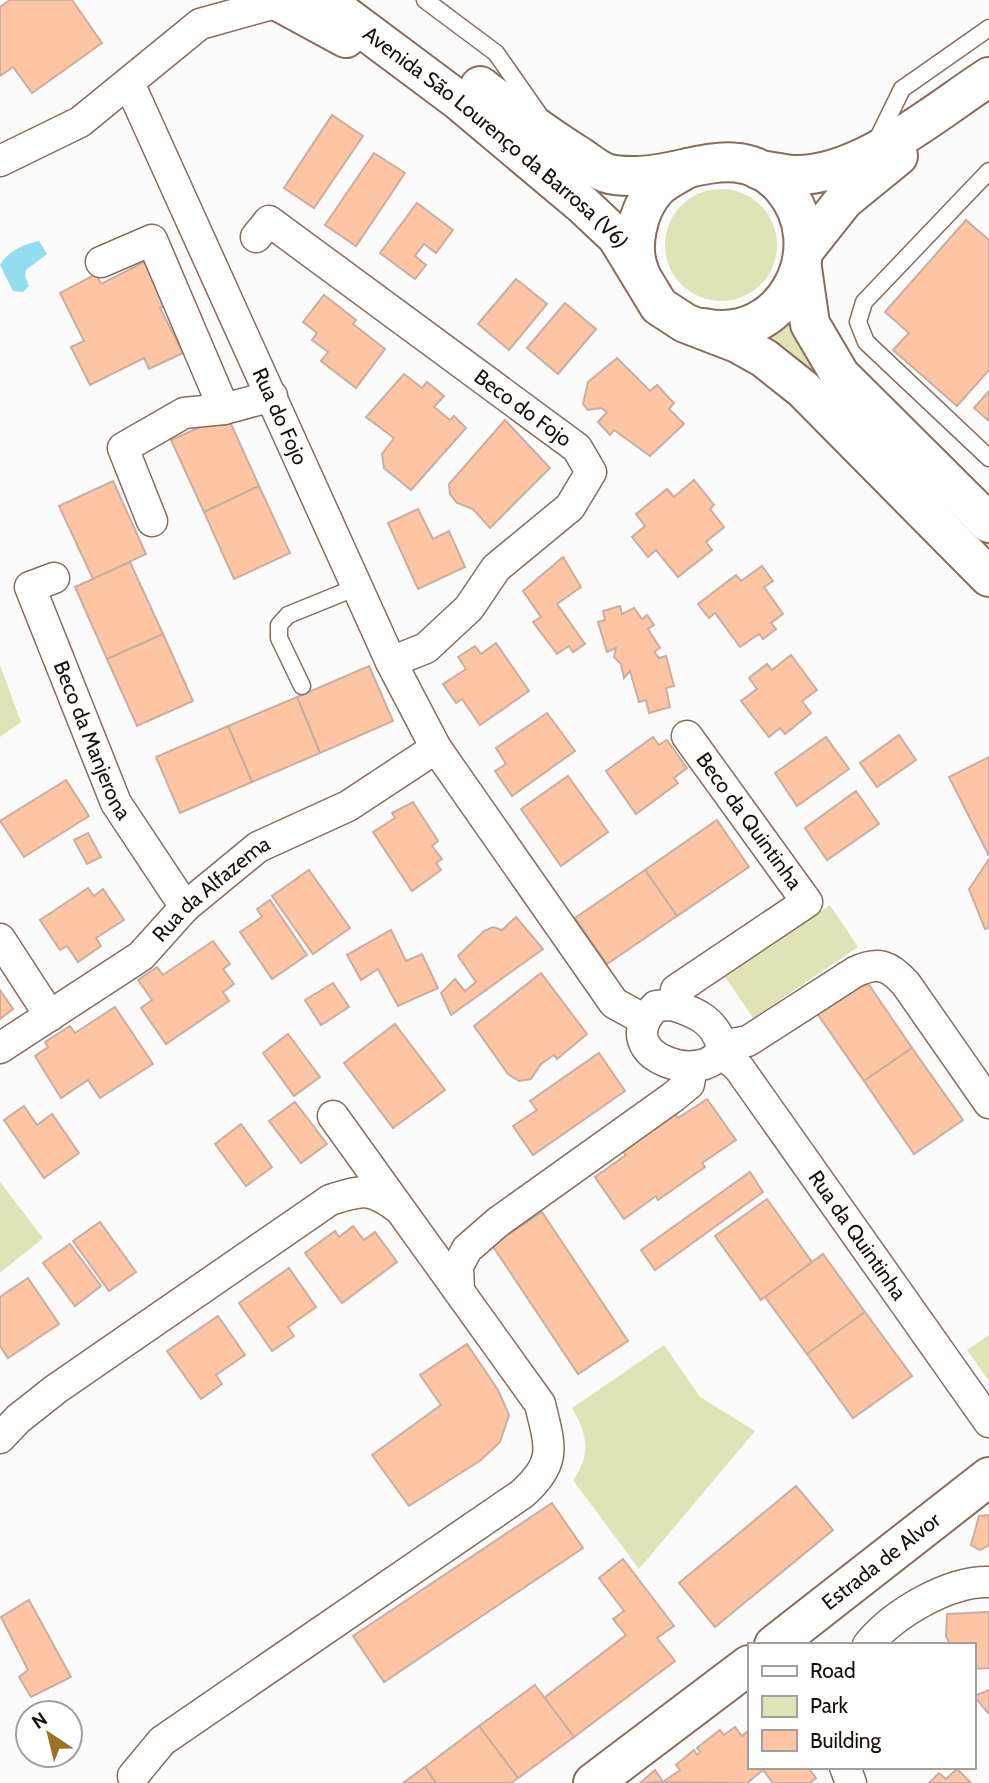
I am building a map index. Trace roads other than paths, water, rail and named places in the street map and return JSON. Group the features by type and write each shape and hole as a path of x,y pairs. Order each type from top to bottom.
{"main road":[{"name":"Avenida São Lourenço da Barrosa (V6)","path":"324,0 458,100 617,237 649,294 659,306 685,323 737,342 764,358 803,389 989,577"},
{"name":"Avenida São Lourenço da Barrosa (V6)","path":"358,0 559,144 607,174 636,176 693,165 735,161 759,170 783,188 802,222 810,324 840,375 989,523"},
{"path":"278,1 458,100"},
{"path":"759,170 793,175 827,171 869,155 989,77"},
{"path":"804,258 844,200 989,84"},
{"name":"Avenida São Lourenço da Barrosa (V6)","path":"649,294 637,267 634,250 638,221 656,189 693,165"},
{"name":"Avenida São Lourenço da Barrosa (V6)","path":"685,323 719,331 748,326 775,311 794,288 804,258"},
{"name":"Estrada de Alvor","path":"780,1643 989,1477"},
{"path":"593,1783 748,1666"}],"street":[{"path":"0,161 80,122 200,24 278,1"},
{"name":"Rua do Fojo","path":"129,83 391,662 436,748"},
{"name":"Beco do Fojo","path":"257,237 269,221 577,448 591,472 570,507 496,568 469,608 426,648 391,662"},
{"path":"102,262 152,240 224,409"},
{"path":"152,521 123,448 184,414 224,409 272,396"},
{"name":"Beco da Manjerona","path":"54,578 30,587 50,638 116,803 185,907"},
{"name":"Beco da Quintinha","path":"673,1004 676,990 807,902 687,736"},
{"path":"436,748 614,1003 643,1019"},
{"name":"Rua da Alfazema","path":"0,1048 141,956 185,907 258,847 348,806 436,748"},
{"path":"0,939 50,1016"},
{"path":"721,1049 707,1020 673,1004 656,1006 643,1019 639,1034 646,1048 676,1065 692,1067 710,1063 721,1049 748,1041 873,963 892,968 906,984 989,1103"},
{"name":"Rua da Quintinha","path":"721,1049 738,1068 989,1422"},
{"path":"419,1235 441,1241 467,1240 498,1222 673,1097 689,1084 692,1067"},
{"path":"134,1776 162,1741 494,1514 538,1480 551,1449 540,1404 333,1116"},
{"path":"0,1438 18,1419 56,1389 330,1200 360,1190 381,1195 401,1210"},
{"path":"459,1290 458,1266 467,1249 498,1222"},
{"path":"870,1643 906,1611 940,1593 989,1582"}],"lane":[{"path":"425,0 496,53 559,144"},
{"path":"869,155 902,89 989,28"},
{"path":"989,171 864,302 859,322 866,342 989,458"},
{"path":"302,687 279,638 279,625 288,615 357,587"}],"water":[{"path":"39,241 47,254 26,270 29,286 23,292 13,291 0,265 17,249"}]}
